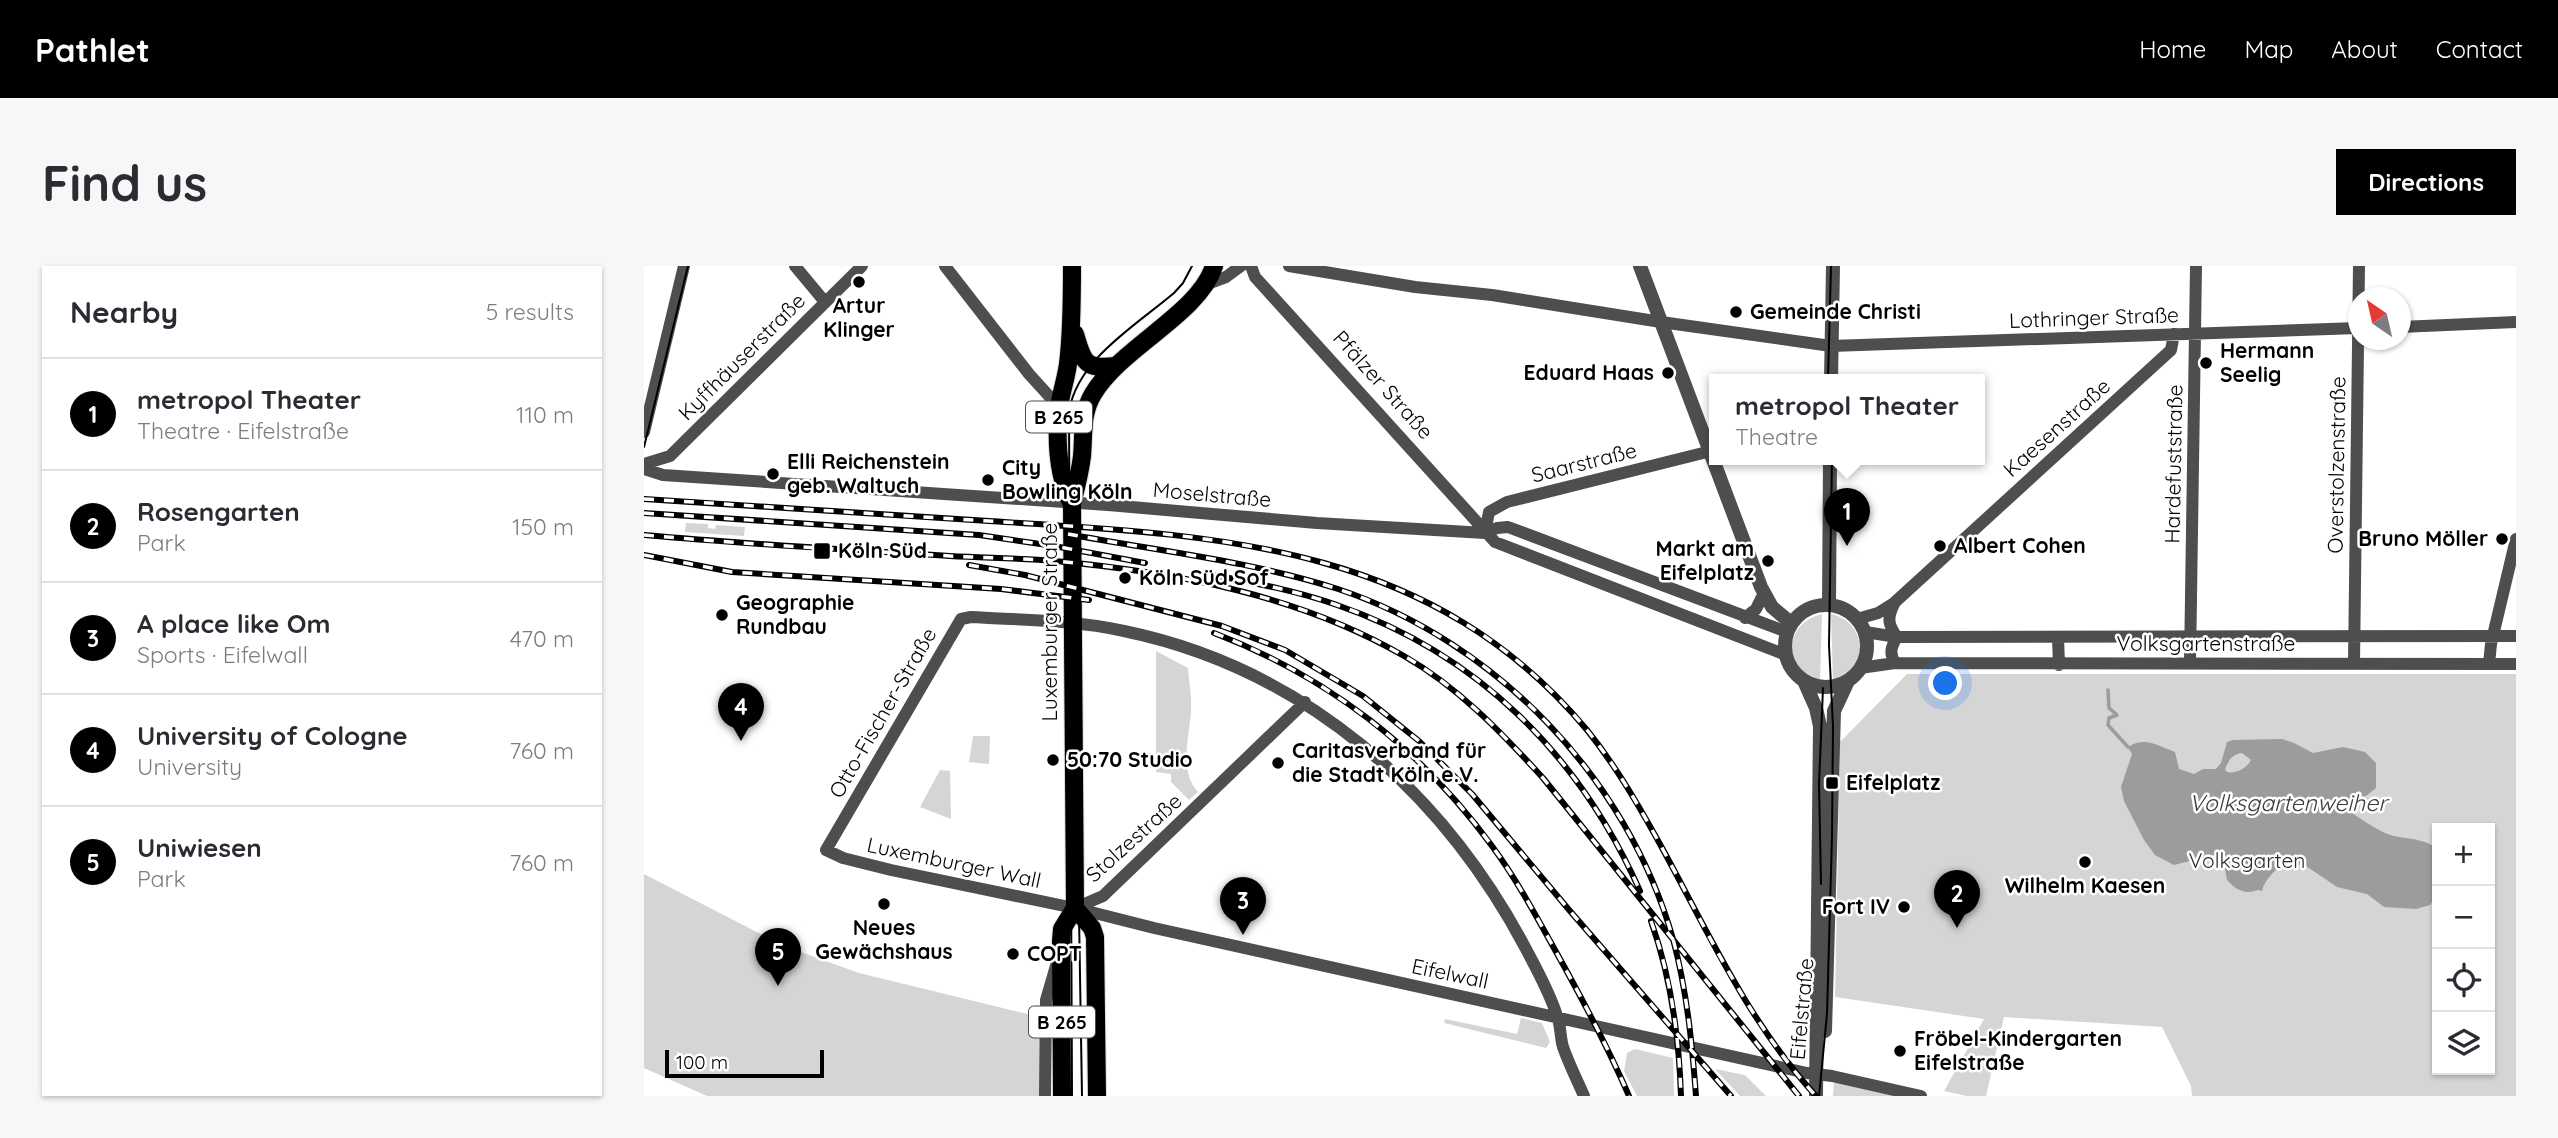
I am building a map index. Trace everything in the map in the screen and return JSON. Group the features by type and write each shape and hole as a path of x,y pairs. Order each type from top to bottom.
{"main road":[{"name":"Luxemburger Straße","path":"1072,266 1072,328 1067,373 1059,407 1061,479 1072,504"},
{"name":"B 265","path":"1116,366 1208,284 1214,266"},
{"path":"1072,328 1079,352 1090,365 1116,366"},
{"name":"Luxemburger Straße","path":"1062,1096 1062,929 1075,908 1072,504 1082,455 1086,406 1116,366"},
{"name":"B 265","path":"1075,908 1092,928 1095,937 1097,1096"}],"street":[{"path":"644,432 684,266"},
{"path":"796,266 825,302"},
{"name":"Kyffhäuserstraße","path":"644,464 670,456 862,266"},
{"path":"945,266 1059,407"},
{"path":"1208,284 1226,277 1241,266"},
{"name":"Pfälzer Straße","path":"1251,266 1255,277 1485,533 1503,547 1786,655"},
{"name":"Lothringer Straße","path":"1289,266 1415,287 1492,295 1831,346 2348,328"},
{"path":"1640,266 1709,446"},
{"path":"1831,374 1833,266"},
{"name":"Hardefuststraße","path":"2190,663 2196,266"},
{"name":"Overstolzenstraße","path":"2359,266 2359,287"},
{"path":"2411,327 2516,322"},
{"name":"Kaesenstraße","path":"1861,625 1894,603 2171,350 2175,334"},
{"name":"Overstolzenstraße","path":"2354,663 2358,350"},
{"name":"Saarstraße","path":"1485,533 1489,512 1507,502 1709,452"},
{"path":"1716,465 1765,593 1772,607 1789,628"},
{"path":"1829,605 1830,465"},
{"name":"Moselstraße","path":"644,469 663,475 1485,533"},
{"path":"1485,533 1508,527 1745,618 1789,628"},
{"path":"2489,664 2516,539"},
{"path":"1745,618 1756,609 1765,593"},
{"path":"1894,603 1889,614 1889,626 1897,637 1891,646 1891,657 1895,663"},
{"path":"1829,605 1839,607 1861,625 1866,654 1860,668 1847,681 1827,687 1804,681 1791,667 1786,655 1789,628 1807,610 1829,605"},
{"name":"Otto-Fischer-Straße","path":"826,850 959,621 968,617 1072,624"},
{"path":"1072,624 1107,628 1163,641 1238,668 1305,702 1380,759 1411,789 1459,844 1503,910 1525,948 1558,1017 1562,1045 1584,1096"},
{"name":"Volksgartenstraße","path":"1861,625 1897,637 2516,636"},
{"path":"2058,637 2059,664"},
{"name":"Volksgartenstraße","path":"1860,668 1895,663 2516,664"},
{"name":"Eifelstraße","path":"1804,681 1816,708 1820,726 1816,967 1818,1074"},
{"name":"Eifelstraße","path":"1818,1074 1824,1045 1827,1004 1834,711 1847,681"},
{"name":"Stolzestraße","path":"1075,908 1103,896 1305,702"},
{"name":"Luxemburger Wall","path":"826,850 843,858 891,870 1075,908"},
{"name":"Eifelwall","path":"1075,908 1128,922 1922,1096"},
{"path":"1045,1096 1046,1000 1048,985 1061,949"},
{"path":"1816,1096 1818,1074"}],"green space":[{"path":"686,523 708,524 708,528 715,529 716,525 745,527 744,536 685,532"},
{"path":"1822,614 1820,682 1807,677 1798,668 1792,648 1800,627 1809,619"},
{"path":"1831,614 1852,626 1860,647 1854,669 1833,682"},
{"path":"1156,651 1188,668 1191,706 1187,764 1192,784 1198,792 1189,800 1171,782 1171,774 1156,772"},
{"name":"Volksgarten","path":"1907,674 2516,674 2516,1096 2192,1096 2191,1086 2162,1027 2004,1017 1986,1096 1967,1096 1944,1091 1984,1019 1835,997 1840,742"},
{"path":"973,736 990,736 989,764 969,762"},
{"path":"940,770 950,771 951,819 920,807"},
{"path":"644,874 784,946 859,973 1040,1017 1041,1096 707,1096 644,1068"},
{"path":"1521,1018 1542,1023 1550,1042 1546,1048 1444,1023 1445,1019 1517,1034"},
{"path":"1635,1049 1673,1058 1674,1096 1637,1096 1624,1071 1627,1053"},
{"path":"1715,1069 1745,1075 1766,1096 1740,1096"},
{"path":"1834,1081 1900,1096 1833,1096"}],"water":[{"name":"Volksgartenweiher","path":"2282,739 2313,753 2343,747 2365,752 2376,763 2376,788 2366,796 2355,797 2348,811 2385,833 2432,846 2430,905 2416,909 2384,907 2367,894 2337,887 2292,860 2273,873 2262,891 2245,892 2227,880 2224,863 2218,854 2174,865 2155,855 2124,801 2121,787 2132,754 2128,747 2146,742 2175,752 2179,769 2194,774 2203,769 2216,769 2221,763 2227,742","holes":["2242,753 2251,760 2247,766 2230,772 2225,769 2231,758"]}],"waterway":[{"path":"2108,690 2109,708 2117,715 2109,718 2108,725 2128,747"}],"tram line":[{"path":"644,447 688,266"},
{"path":"1072,1096 1069,411 1074,392 1096,360 1126,331 1174,293 1192,266"},
{"path":"1828,374 1831,266"},
{"path":"1819,1096 1827,1014 1832,836 1833,726 1829,645 1832,465"},
{"path":"1821,884 1819,784 1823,688"},
{"path":"1079,914 1082,1096"}],"railway":[{"path":"644,499 1073,526 1156,533 1236,544 1314,560 1388,585 1459,620 1525,668 1598,744 1644,816 1750,1007 1792,1068 1816,1096"},
{"path":"644,513 979,535 1145,563"},
{"path":"1068,534 1238,564 1338,589 1396,613 1451,643 1502,681 1548,723 1589,771 1624,824 1652,880 1673,939 1682,978 1696,1096"},
{"path":"644,535 1042,560 1145,572 1279,602 1364,635 1424,668 1461,696 1495,727 1543,778 1799,1096"},
{"path":"644,555 732,572 1001,589 1089,600"},
{"path":"969,565 1025,575 1222,626 1285,650 1363,696 1419,741 1472,794 1731,1096"},
{"path":"1214,575 1291,591 1337,605 1388,626 1436,651 1479,681 1519,716 1555,754 1587,796 1616,842 1640,891"},
{"path":"1214,633 1295,671 1369,719 1403,747 1464,811 1502,860 1530,906 1590,1015 1629,1096"},
{"path":"1651,921 1673,1007 1681,1096"}],"place":[{"name":"Artur Klinger","path":"859,282"},
{"name":"Gemeinde Christi","path":"1736,312"},
{"name":"Hermann Seelig","path":"2206,363"},
{"name":"Eduard Haas","path":"1668,373"},
{"name":"Elli Reichenstein geb. Waltuch","path":"773,474"},
{"name":"City Bowling Köln","path":"988,480"},
{"name":"Bruno Möller","path":"2502,539"},
{"name":"metropol Theater","path":"1847,546"},
{"name":"Albert Cohen","path":"1940,546"},
{"name":"Köln Süd","path":"822,551"},
{"name":"Markt am Eifelplatz","path":"1768,561"},
{"name":"Köln Süd Sof","path":"1125,578"},
{"name":"Geographie Rundbau","path":"722,615"},
{"name":"University of Cologne","path":"741,741"},
{"name":"50:70 Studio","path":"1053,760"},
{"name":"Caritasverband für die Stadt Köln e.V.","path":"1278,763"},
{"name":"Eifelplatz","path":"1832,783"},
{"name":"Wilhelm Kaesen","path":"2085,862"},
{"name":"Neues Gewächshaus","path":"884,904"},
{"name":"Fort IV","path":"1904,907"},
{"name":"Rosengarten","path":"1957,928"},
{"name":"A place like Om","path":"1243,935"},
{"name":"COPT","path":"1013,954"},
{"name":"Uniwiesen","path":"778,986"},
{"name":"Fröbel-Kindergarten Eifelstraße","path":"1900,1051"}]}
